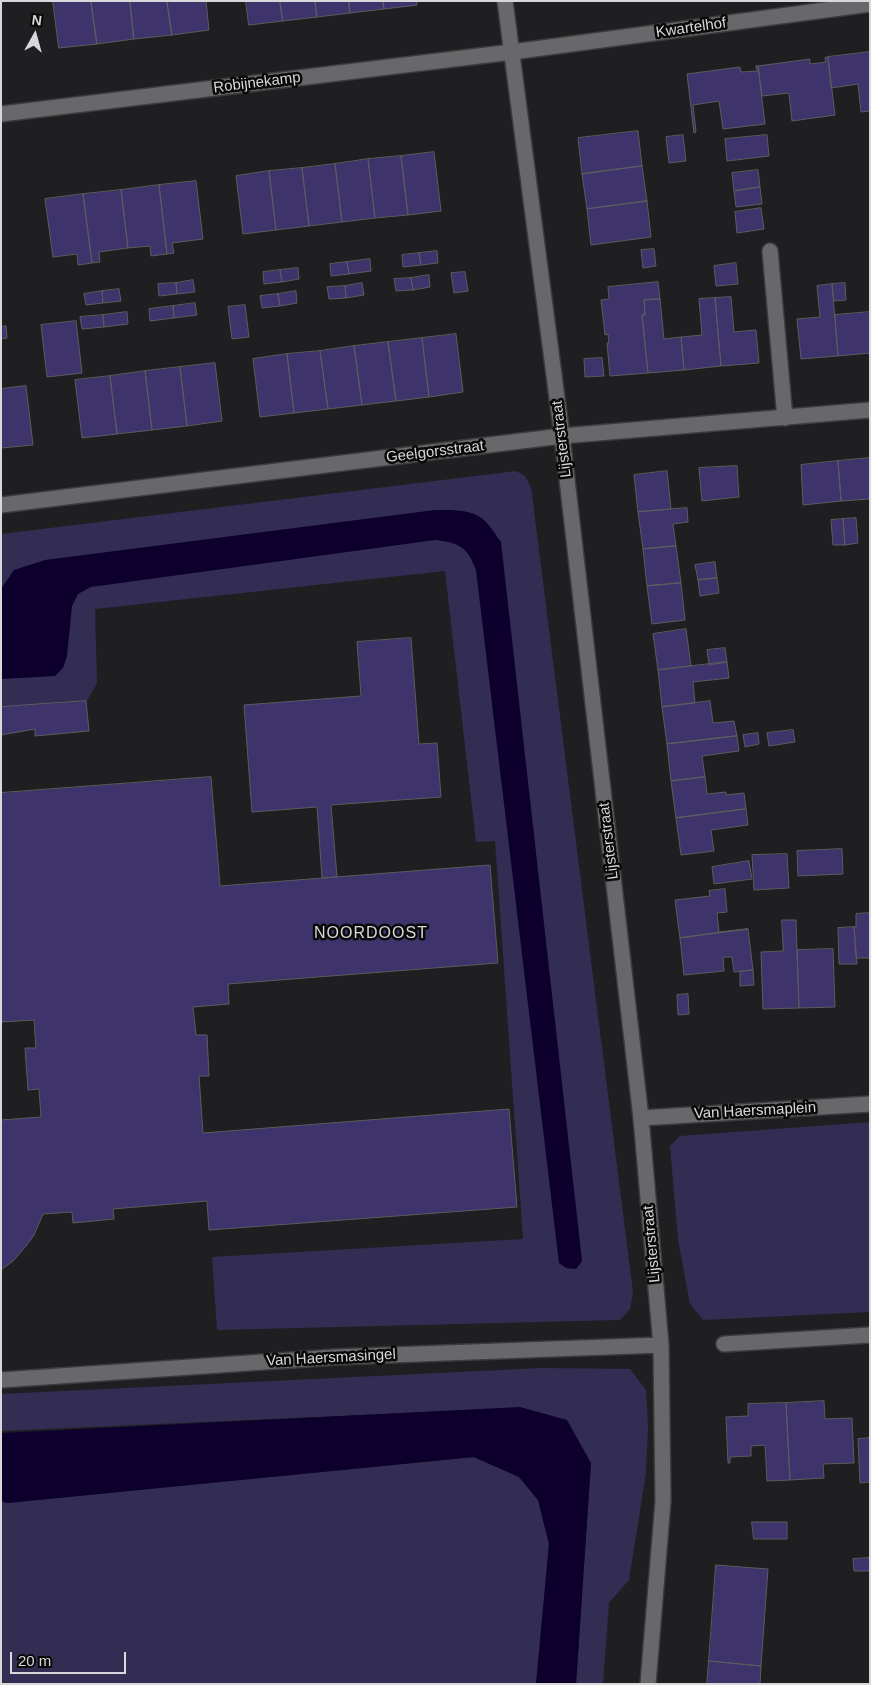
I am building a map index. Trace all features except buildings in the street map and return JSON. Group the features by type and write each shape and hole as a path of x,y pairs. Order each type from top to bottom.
{"street":[{"name":"Lijsterstraat","path":"505,1 562,436 640,1118 661,1345 663,1501 648,1684"},
{"name":"Kwartelhof","path":"512,52 870,4"},
{"name":"Robijnekamp","path":"1,114 512,52"},
{"path":"770,251 785,418"},
{"name":"Geelgorsstraat","path":"1,505 562,436 870,410"},
{"name":"Van Haersmaplein","path":"640,1118 870,1104"},
{"path":"724,1344 870,1335"},
{"name":"Van Haersmasingel","path":"1,1380 336,1357 661,1345"}],"shaded area":[{"path":"516,471 525,476 531,487 633,1292 630,1309 620,1320 217,1330 212,1257 523,1239 495,841 476,842 445,571 95,609 97,683 86,703 1,711 1,534"},
{"path":"435,510 461,511 479,516 489,525 501,542 582,1261 576,1269 566,1268 559,1263 476,570 465,551 456,544 435,540 91,587 78,594 72,606 67,656 63,668 55,676 1,679 1,589 14,570 45,560"},
{"path":"870,1122 870,1312 703,1320 690,1304 678,1239 670,1146 680,1136"},
{"path":"542,1368 630,1369 646,1390 648,1427 646,1473 629,1580 609,1603 603,1684 576,1684 591,1463 520,1408 1,1431 1,1394"},
{"path":"520,1407 567,1420 591,1463 576,1684 536,1684 549,1544 538,1500 519,1477 474,1457 7,1503 1,1501 1,1433"},
{"path":"474,1457 519,1477 538,1500 549,1544 536,1684 1,1684 1,1501 7,1503"}],"district":[{"name":"NOORDOOST","path":"371,934"}]}
